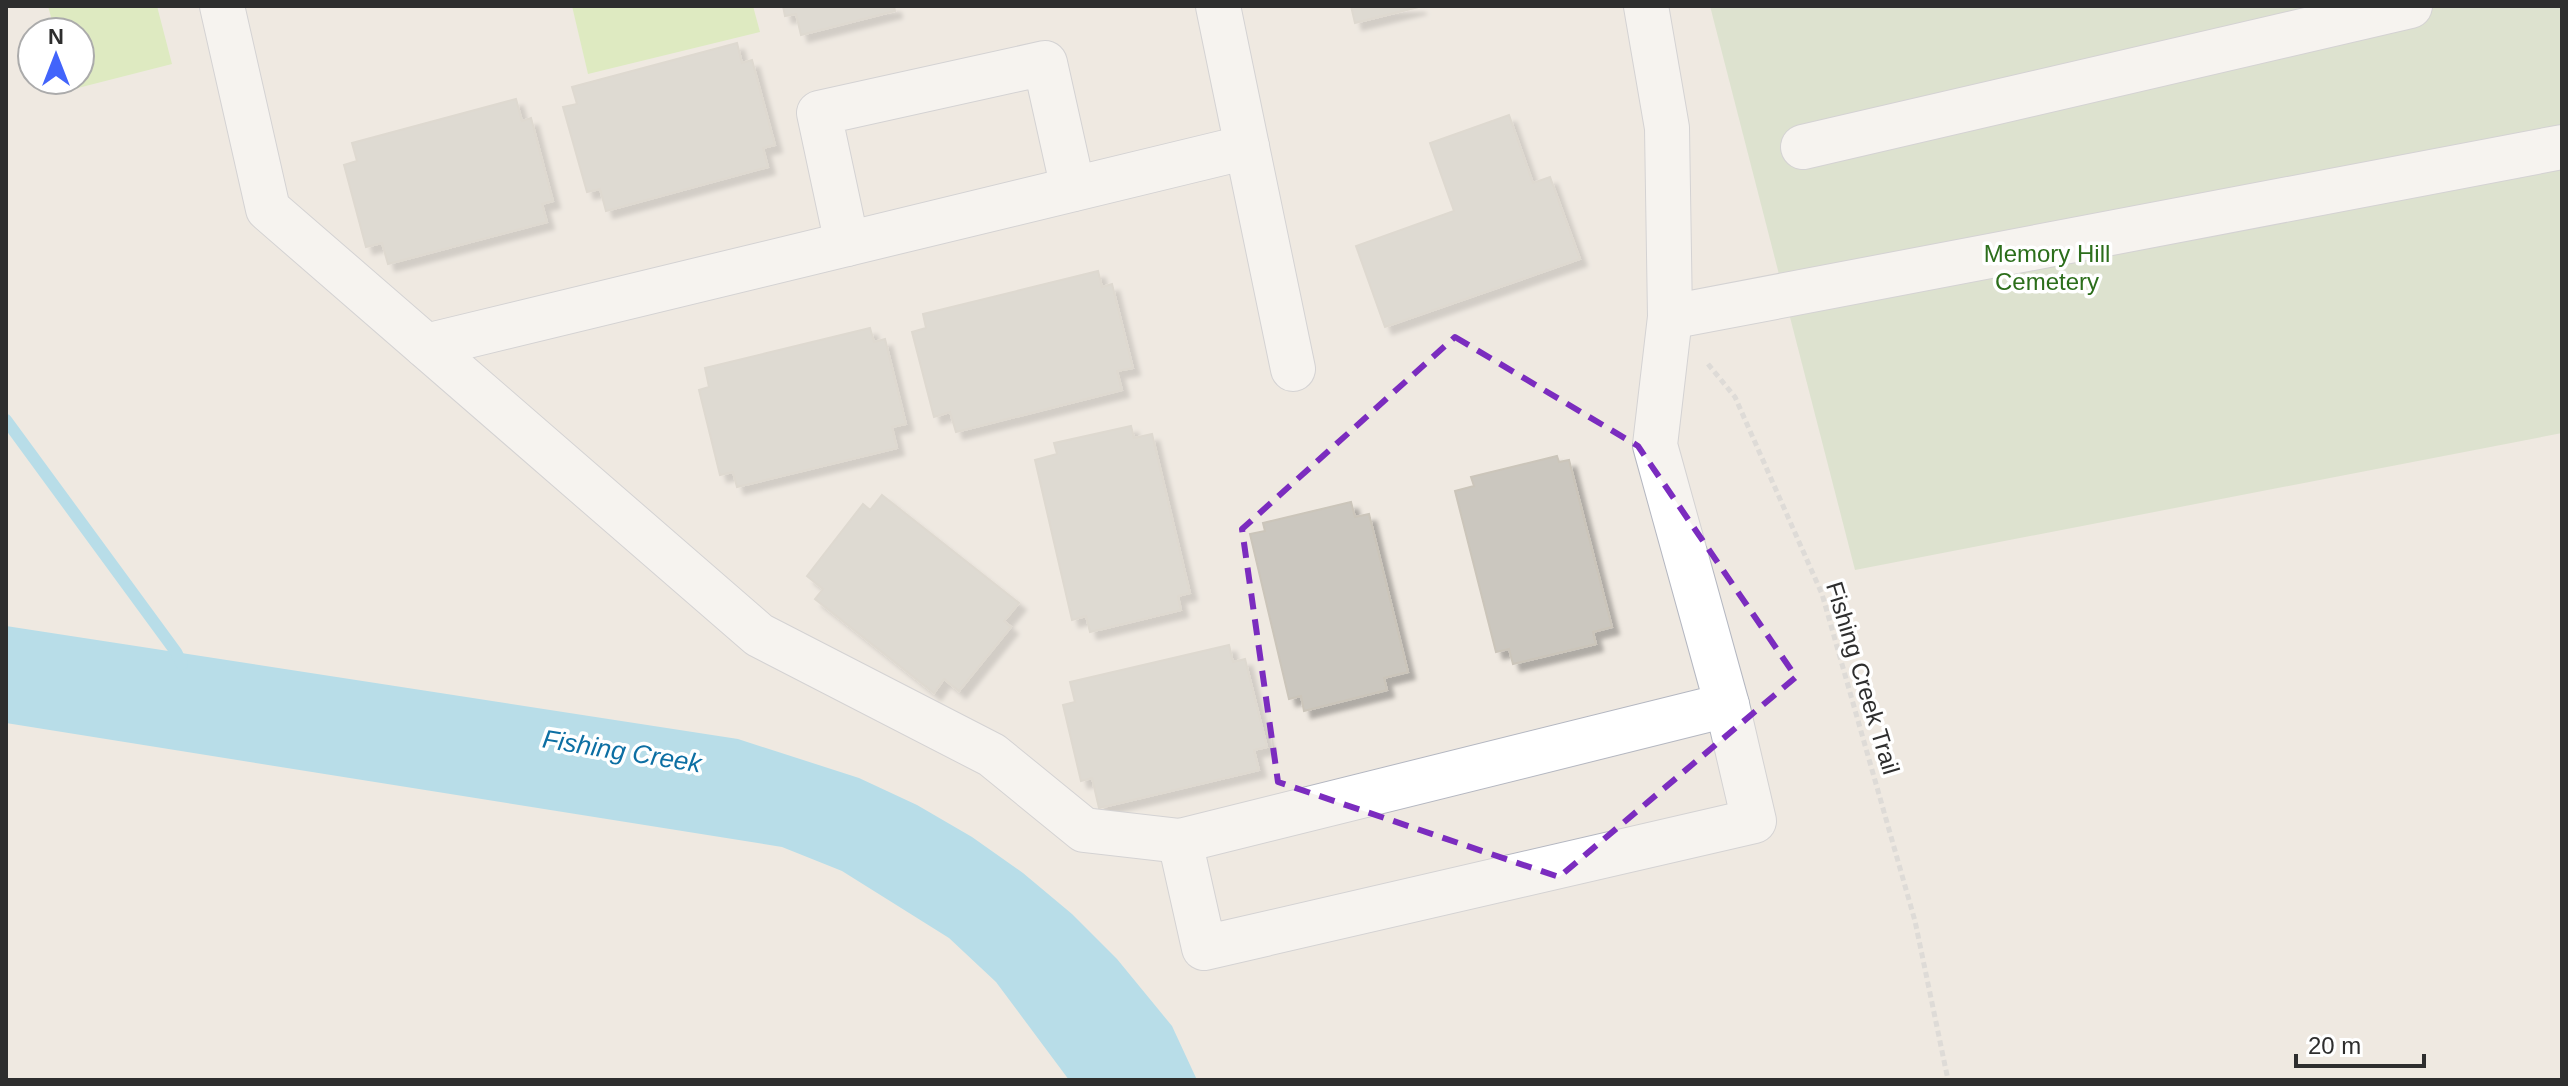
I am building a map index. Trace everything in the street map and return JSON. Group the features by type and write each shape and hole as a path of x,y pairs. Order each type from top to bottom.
{"street":[{"path":"222,6 268,209 759,635 992,755 1084,830 1180,841 1727,705"},
{"path":"1218,6 1293,369"},
{"path":"1180,841 1204,948 1754,821 1727,705 1655,445 1670,317 1667,128 1646,6"},
{"path":"1803,147 2410,6"},
{"path":"847,244 819,113 1045,63 1073,189"},
{"path":"426,346 1247,147"},
{"path":"1670,317 2562,147"}],"path":[{"name":"Fishing Creek Trail","path":"1670,317 1735,397 1822,594 1915,921 1948,1080"}],"highlighted area":[{"path":"1455,337 1638,446 1796,677 1559,877 1278,782 1242,529"}],"green space":[{"path":"48,6 157,6 172,64 96,83 96,16 51,16"},
{"path":"572,6 753,6 760,32 588,74"},
{"name":"Memory Hill Cemetery","path":"1710,6 2562,6 2562,433 1855,570"}],"water":[{"name":"Fishing Creek","path":"6,626 738,739 859,778 917,805 972,837 1023,873 1072,914 1117,959 1172,1026 1197,1080 1069,1080 996,982 949,938 842,871 782,847 6,723"}],"building":[{"path":"783,6 894,6 895,11 801,35 796,14 785,16"},
{"path":"1351,6 1418,6 1419,7 1355,23"},
{"path":"737,43 742,63 752,60 775,145 763,148 768,167 606,211 600,189 587,192 563,107 577,104 572,87"},
{"path":"516,99 522,121 531,118 553,201 542,204 547,222 388,264 382,243 366,247 344,165 357,161 352,143"},
{"path":"1509,115 1533,183 1550,177 1580,259 1385,327 1356,246 1454,211 1430,143"},
{"path":"1098,271 1102,287 1112,284 1133,368 1117,371 1122,390 956,432 950,412 934,417 912,332 926,328 923,314"},
{"path":"870,328 874,342 885,339 906,424 892,427 897,448 737,487 733,472 720,475 699,390 709,387 705,368"},
{"path":"1131,426 1134,438 1152,434 1190,593 1178,596 1181,610 1090,632 1086,616 1072,620 1035,460 1057,454 1054,443"},
{"path":"1557,456 1559,462 1569,460 1612,627 1593,632 1596,644 1513,664 1509,649 1496,652 1455,491 1474,486 1471,477"},
{"path":"882,495 1019,603 1004,621 1011,627 959,691 944,679 934,693 815,599 823,589 807,576 863,504 870,510"},
{"path":"1351,502 1355,517 1369,514 1408,672 1384,678 1387,690 1304,711 1301,696 1289,699 1250,534 1265,531 1263,523"},
{"path":"1229,645 1233,662 1245,659 1267,747 1254,750 1259,770 1099,808 1092,778 1081,781 1063,705 1075,702 1070,682"}],"waterway":[{"path":"6,420 182,664"}]}
